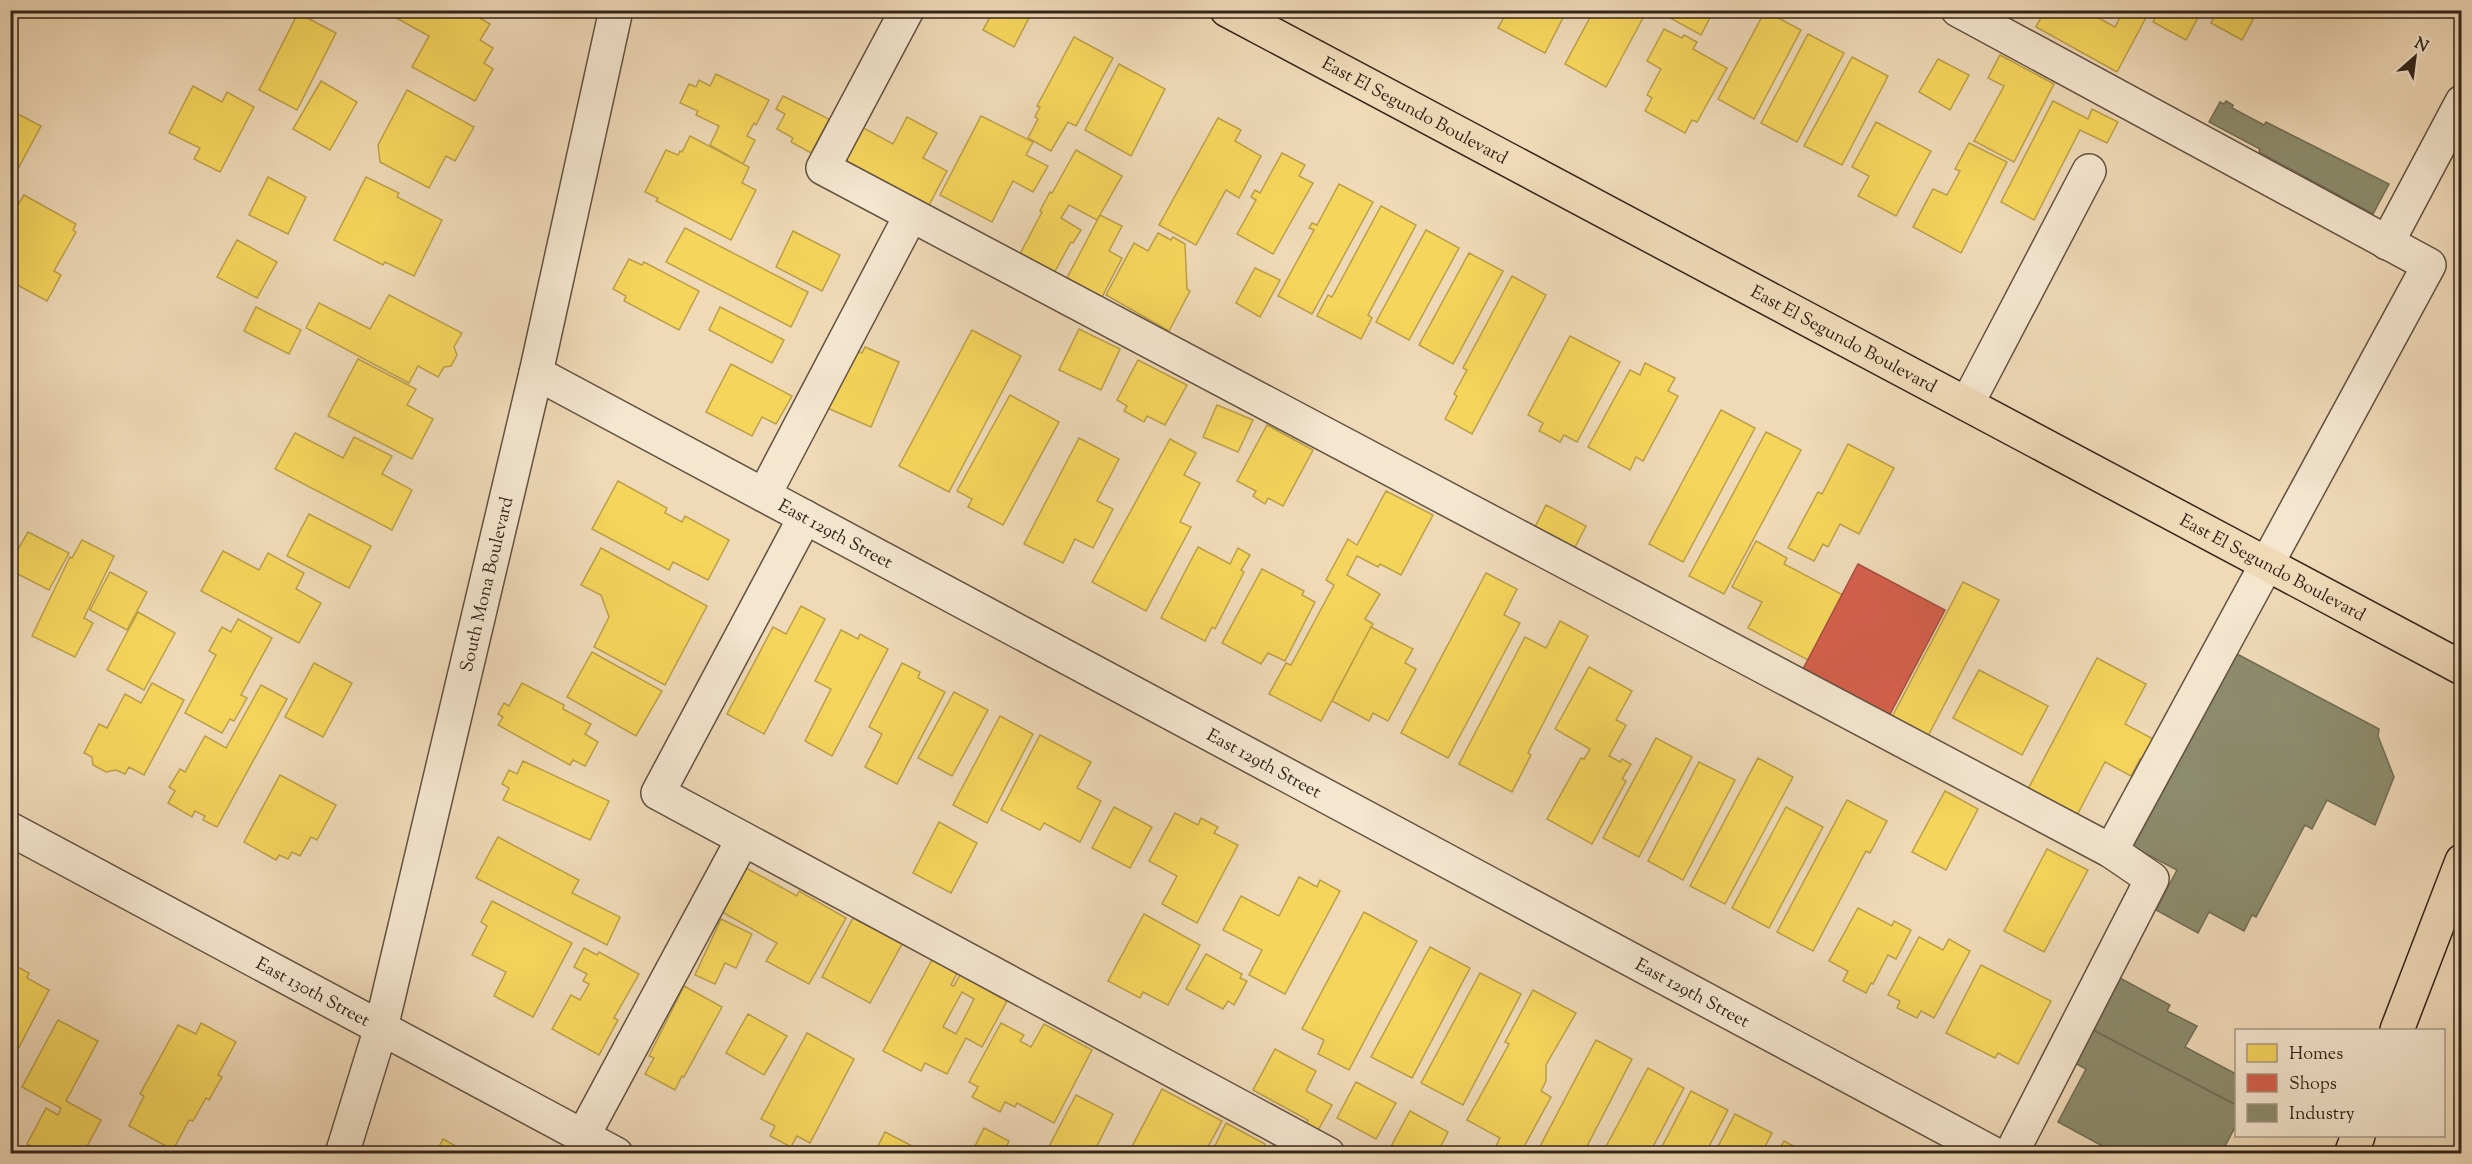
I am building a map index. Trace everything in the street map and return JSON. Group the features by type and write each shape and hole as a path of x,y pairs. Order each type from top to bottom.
{"main road":[{"name":"East El Segundo Boulevard","path":"1227,10 2462,668"},
{"path":"2397,1029 2462,861"},
{"path":"2351,1154 2358,1137"}],"street":[{"name":"South Mona Boulevard","path":"342,1154 381,1028 536,373 616,10"},
{"path":"907,10 823,168 2110,851 2152,879 2011,1154"},
{"path":"1958,10 2429,266 2110,851"},
{"path":"2387,243 2462,102"},
{"path":"1967,404 2089,171"},
{"path":"764,495 911,215"},
{"name":"East 129th Street","path":"536,373 1994,1154"},
{"path":"805,517 658,793 1328,1154"},
{"name":"East 130th Street","path":"10,829 616,1154"},
{"path":"583,1136 743,839"}],"building: Homes":[{"path":"382,10 466,10 490,24 480,40 493,48 484,63 493,69 475,101 412,67 429,36"},
{"path":"500,10 519,10 515,18"},
{"path":"987,10 1030,10 1032,12 1014,47 983,30 992,13"},
{"path":"1508,10 1567,10 1545,53 1498,28"},
{"path":"1594,10 1635,10 1644,16 1606,87 1565,64"},
{"path":"1673,10 1714,10 1701,35 1670,18"},
{"path":"2045,10 2084,10 2115,27 2124,10 2150,10 2117,72 2036,27"},
{"path":"2159,10 2202,10 2186,40 2153,22"},
{"path":"2218,10 2258,10 2242,40 2211,23"},
{"path":"1765,11 1801,30 1754,119 1718,99"},
{"path":"298,13 336,33 297,110 259,90"},
{"path":"1664,29 1697,42 1693,49 1727,68 1697,122 1692,120 1685,133 1645,111 1652,98 1647,95 1661,69 1647,61"},
{"path":"1808,34 1844,53 1797,142 1761,123"},
{"path":"1074,37 1113,58 1076,126 1068,122 1051,151 1028,138 1038,119 1035,117 1040,107 1037,106"},
{"path":"2000,55 2054,84 2014,162 1974,141 2004,86 1988,78"},
{"path":"1852,57 1888,76 1842,165 1804,146"},
{"path":"1938,59 1969,75 1950,110 1919,92"},
{"path":"1119,64 1165,89 1131,156 1085,130"},
{"path":"716,74 769,100 756,125 754,123 747,136 755,140 743,164 710,145 719,126 696,115 698,111 680,103 689,84 696,87 699,80 710,86"},
{"path":"321,81 357,102 330,150 293,129"},
{"path":"193,86 222,102 227,92 254,107 220,172 194,159 200,148 169,133"},
{"path":"407,90 474,127 455,161 446,156 429,188 380,162 378,145"},
{"path":"783,96 829,119 811,153 791,142 793,138 777,129 785,114 776,109"},
{"path":"2053,101 2088,119 2092,109 2118,122 2107,143 2080,130 2034,220 2001,202"},
{"path":"14,112 41,126 19,167 10,163 10,119"},
{"path":"981,116 1033,142 1026,155 1048,166 1033,192 1013,181 992,222 940,195"},
{"path":"907,117 937,133 923,158 947,171 927,209 851,168 844,155 860,126 893,144"},
{"path":"1218,118 1241,130 1235,141 1261,156 1239,198 1226,190 1196,245 1159,225"},
{"path":"1876,122 1931,151 1896,216 1858,196 1869,176 1852,167"},
{"path":"690,136 749,167 742,183 756,190 731,240 656,201 658,198 645,192 666,150 678,155"},
{"path":"1969,143 2007,162 1961,253 1913,227 1933,189 1947,195 1960,171 1955,169"},
{"path":"1076,150 1122,176 1097,220 1069,205 1061,218 1081,230 1073,243 1071,242 1054,273 1020,254 1050,192 1052,193"},
{"path":"1282,153 1305,165 1299,176 1313,183 1273,254 1237,234 1256,200 1251,197 1255,190 1260,193"},
{"path":"268,177 306,197 288,234 249,215"},
{"path":"366,177 399,193 397,197 442,220 414,276 385,262 383,265 334,240"},
{"path":"1339,184 1373,202 1312,314 1278,296 1314,230 1309,228 1312,223 1317,225"},
{"path":"24,195 76,224 73,230 76,232 54,271 61,275 47,301 10,281 10,212 13,206 16,208"},
{"path":"1381,206 1416,225 1368,315 1372,318 1361,339 1317,316 1328,295 1332,297"},
{"path":"1100,215 1122,226 1109,251 1122,258 1102,297 1067,278"},
{"path":"685,228 808,292 791,327 666,262"},
{"path":"1426,230 1459,248 1409,340 1376,322"},
{"path":"793,231 840,255 822,291 776,267"},
{"path":"1158,233 1171,240 1173,237 1185,244 1187,289 1190,291 1169,331 1106,295 1134,243 1148,251"},
{"path":"237,240 277,262 257,298 217,277"},
{"path":"1469,253 1503,271 1453,364 1419,345"},
{"path":"629,259 642,265 644,262 699,291 679,330 624,301 626,296 613,289"},
{"path":"1255,268 1280,280 1260,317 1236,303"},
{"path":"1512,276 1546,295 1472,434 1445,419 1457,396 1454,394 1467,370 1463,368"},
{"path":"389,295 462,333 454,347 457,355 451,366 444,367 438,377 418,366 409,383 306,328 319,303 370,329"},
{"path":"256,307 301,330 289,354 244,331"},
{"path":"720,307 784,340 772,363 709,330"},
{"path":"1079,329 1120,349 1101,390 1059,370"},
{"path":"972,330 1021,356 949,492 899,466"},
{"path":"1570,336 1620,362 1577,442 1564,435 1560,442 1539,431 1543,423 1528,415"},
{"path":"865,347 899,362 871,427 825,407 850,348 862,353"},
{"path":"358,359 416,389 407,405 433,419 412,459 328,416"},
{"path":"1138,360 1187,385 1165,425 1147,416 1144,422 1124,411 1127,406 1117,400"},
{"path":"1645,363 1675,378 1668,391 1678,396 1643,461 1636,457 1630,470 1588,447 1630,370 1640,375"},
{"path":"731,364 792,396 776,424 762,417 752,436 706,412"},
{"path":"1010,395 1059,422 1003,525 968,507 972,499 957,491"},
{"path":"1217,405 1253,420 1238,452 1203,437"},
{"path":"1721,410 1755,428 1683,562 1649,544"},
{"path":"1267,425 1313,450 1283,506 1268,498 1265,504 1253,496 1256,491 1237,481"},
{"path":"1766,432 1801,450 1724,594 1689,576"},
{"path":"295,433 343,458 354,437 392,456 382,474 412,490 392,530 275,469"},
{"path":"1079,438 1119,459 1097,501 1113,509 1093,548 1075,539 1063,563 1024,544"},
{"path":"1170,439 1196,453 1184,475 1200,483 1180,522 1191,527 1146,611 1092,582"},
{"path":"1848,444 1894,468 1859,534 1840,524 1828,547 1823,544 1814,561 1788,548 1818,492 1822,494"},
{"path":"618,481 667,508 665,513 682,522 685,516 729,540 708,580 673,562 669,570 592,529"},
{"path":"1386,491 1433,515 1401,575 1357,556 1347,575 1380,594 1365,619 1373,624 1321,721 1269,694 1286,663 1291,665 1334,585 1326,580 1348,539 1357,545"},
{"path":"1546,505 1586,526 1572,553 1533,531"},
{"path":"309,514 371,546 349,588 287,556"},
{"path":"28,532 69,553 49,590 10,570 10,563"},
{"path":"82,540 114,556 84,618 93,623 75,657 32,636 70,557 72,558"},
{"path":"1756,541 1787,558 1784,564 1843,595 1808,660 1748,628 1762,602 1732,587"},
{"path":"1198,547 1230,564 1238,548 1250,555 1241,570 1244,572 1215,629 1212,627 1205,641 1161,618"},
{"path":"601,548 707,606 665,685 594,647 609,617 601,595 581,585"},
{"path":"223,551 259,570 268,553 304,573 296,589 321,603 299,643 201,591"},
{"path":"1262,569 1304,591 1302,595 1315,602 1285,661 1268,653 1261,664 1222,643"},
{"path":"110,572 147,592 127,630 90,610"},
{"path":"1486,573 1517,589 1504,615 1520,623 1448,758 1401,733"},
{"path":"1963,582 1999,600 1928,736 1892,717"},
{"path":"801,606 825,619 764,734 727,714 773,627 786,634"},
{"path":"138,612 175,633 144,690 107,670"},
{"path":"238,619 272,638 241,695 247,698 234,721 230,719 222,733 185,713 216,655 209,651 222,627 231,632"},
{"path":"1560,621 1588,636 1528,753 1531,755 1512,792 1459,764 1525,637 1546,648"},
{"path":"1371,627 1413,649 1405,663 1416,669 1388,721 1373,713 1369,721 1332,701"},
{"path":"841,630 858,639 860,634 888,649 832,756 805,741 831,689 815,681"},
{"path":"592,652 662,691 636,736 567,697"},
{"path":"2097,658 2146,684 2125,724 2155,740 2144,761 2140,759 2131,776 2105,762 2076,817 2027,791"},
{"path":"314,663 352,683 323,737 285,717"},
{"path":"902,663 920,672 918,678 945,692 897,784 865,767 882,734 869,727"},
{"path":"1589,667 1632,691 1616,720 1626,725 1609,756 1620,762 1622,759 1631,764 1622,779 1626,781 1592,844 1547,819 1581,758 1584,759 1590,749 1555,729"},
{"path":"1979,670 2048,706 2022,755 1953,718"},
{"path":"152,683 184,700 144,775 129,767 125,774 116,770 106,772 93,765 92,757 84,753 99,724 107,728 125,694 141,703"},
{"path":"522,683 564,705 563,709 591,724 585,734 598,742 585,766 573,760 570,765 498,725 503,717 498,714 504,703 509,706"},
{"path":"261,685 287,699 217,827 203,820 205,816 195,811 192,817 168,803 175,791 169,787 180,769 185,772 205,736 226,748"},
{"path":"954,692 988,710 952,776 918,758"},
{"path":"1000,716 1033,734 987,823 953,805"},
{"path":"1040,735 1091,762 1077,788 1101,801 1080,842 1044,823 1040,830 1001,810"},
{"path":"1656,738 1692,757 1639,857 1603,838"},
{"path":"1758,758 1793,777 1725,904 1690,886"},
{"path":"523,761 609,801 590,840 503,800 509,788 502,784 509,770 517,774"},
{"path":"1699,762 1735,780 1683,880 1648,861"},
{"path":"280,775 336,805 317,840 311,837 300,856 292,852 288,859 279,855 276,860 244,842"},
{"path":"1945,791 1978,809 1946,870 1912,852"},
{"path":"1847,800 1887,821 1870,853 1866,851 1813,951 1777,932"},
{"path":"1114,807 1152,827 1130,868 1092,848"},
{"path":"1786,807 1823,827 1769,928 1732,908"},
{"path":"1175,813 1198,825 1201,818 1218,827 1214,833 1238,845 1197,923 1162,904 1177,876 1149,861"},
{"path":"939,822 977,843 951,893 913,873"},
{"path":"498,837 579,880 572,893 620,917 607,945 476,878"},
{"path":"2047,849 2088,870 2044,952 2004,931"},
{"path":"739,864 797,896 799,891 846,918 809,984 766,961 777,943 715,908"},
{"path":"1299,877 1317,887 1320,880 1340,891 1285,994 1249,975 1262,950 1223,930 1241,896 1279,916"},
{"path":"492,901 572,943 533,1017 494,996 506,972 472,955 487,926 481,922"},
{"path":"1858,908 1892,926 1894,921 1911,930 1896,959 1888,955 1866,993 1843,981 1848,971 1829,961"},
{"path":"1364,912 1417,941 1349,1070 1318,1054 1324,1040 1302,1029"},
{"path":"1144,914 1200,945 1168,1005 1143,992 1140,998 1108,981"},
{"path":"853,918 902,944 870,1003 822,977"},
{"path":"721,919 752,934 736,968 725,963 715,984 695,975"},
{"path":"1919,937 1943,950 1949,939 1970,951 1934,1018 1921,1011 1917,1018 1897,1008 1900,1001 1888,995"},
{"path":"1430,947 1470,968 1412,1078 1371,1057"},
{"path":"584,948 597,955 599,952 639,974 614,1018 618,1020 599,1055 552,1029 571,995 580,1000 589,984 583,981 587,974 574,967"},
{"path":"1206,954 1242,974 1240,978 1247,981 1234,1005 1228,1001 1223,1009 1186,989"},
{"path":"933,958 958,971 951,985 954,986 961,973 1007,1001 982,1047 966,1038 947,1074 925,1063 921,1071 883,1051","holes":["962,992 974,999 956,1034 943,1027"]},
{"path":"14,965 29,973 27,978 49,990 16,1053 10,1050 10,969"},
{"path":"1981,965 2051,1001 2018,1064 1998,1053 1995,1058 1946,1033"},
{"path":"1480,973 1521,994 1463,1105 1421,1083"},
{"path":"684,986 722,1007 675,1090 645,1074 654,1058 649,1056"},
{"path":"1533,990 1576,1013 1546,1065 1546,1081 1541,1091 1551,1097 1520,1154 1492,1154 1500,1138 1467,1120 1509,1044 1505,1042"},
{"path":"748,1014 787,1036 764,1075 726,1053"},
{"path":"58,1020 98,1041 66,1101 101,1120 83,1154 45,1154 27,1144 46,1108 58,1115 61,1108 22,1087"},
{"path":"201,1023 236,1042 218,1075 222,1077 209,1100 206,1098 193,1121 189,1120 173,1150 129,1126 144,1096 140,1094 178,1025 196,1034"},
{"path":"1001,1023 1024,1035 1020,1041 1031,1047 1044,1024 1092,1050 1054,1123 1017,1103 1015,1107 1005,1102 1000,1112 972,1097 978,1087 969,1082"},
{"path":"807,1033 854,1059 810,1143 797,1136 791,1147 770,1136 775,1126 761,1119"},
{"path":"1596,1040 1632,1059 1583,1154 1536,1154"},
{"path":"1275,1049 1316,1071 1306,1091 1332,1105 1316,1134 1304,1127 1308,1120 1253,1090"},
{"path":"1648,1068 1684,1088 1649,1154 1602,1154"},
{"path":"1356,1082 1396,1103 1376,1139 1337,1118"},
{"path":"1162,1089 1222,1121 1204,1154 1128,1154"},
{"path":"1691,1091 1728,1110 1705,1154 1658,1154"},
{"path":"1076,1095 1113,1114 1093,1154 1045,1154"},
{"path":"1410,1111 1448,1132 1437,1154 1387,1154"},
{"path":"1735,1114 1772,1133 1761,1154 1714,1154"},
{"path":"1226,1123 1265,1144 1260,1154 1211,1154"},
{"path":"984,1128 1009,1141 1003,1154 971,1154"},
{"path":"885,1132 920,1150 918,1154 874,1154"},
{"path":"443,1139 470,1154 435,1154"},
{"path":"1784,1141 1808,1154 1777,1154"}],"building: Shops":[{"path":"1858,564 1945,610 1888,718 1802,671"}],"building: Industry":[{"path":"2226,101 2233,105 2232,108 2264,125 2266,122 2389,184 2373,214 2209,122 2220,102 2224,104"},
{"path":"2237,654 2379,729 2378,736 2394,777 2375,825 2327,800 2312,829 2305,825 2256,917 2252,915 2244,931 2209,912 2198,933 2156,910 2177,870 2133,847"},
{"path":"2118,977 2170,1005 2167,1011 2197,1026 2185,1047 2235,1073 2235,1104 2091,1029"},
{"path":"2091,1029 2235,1104 2235,1127 2221,1154 2117,1154 2058,1122 2086,1069 2073,1062"}]}
